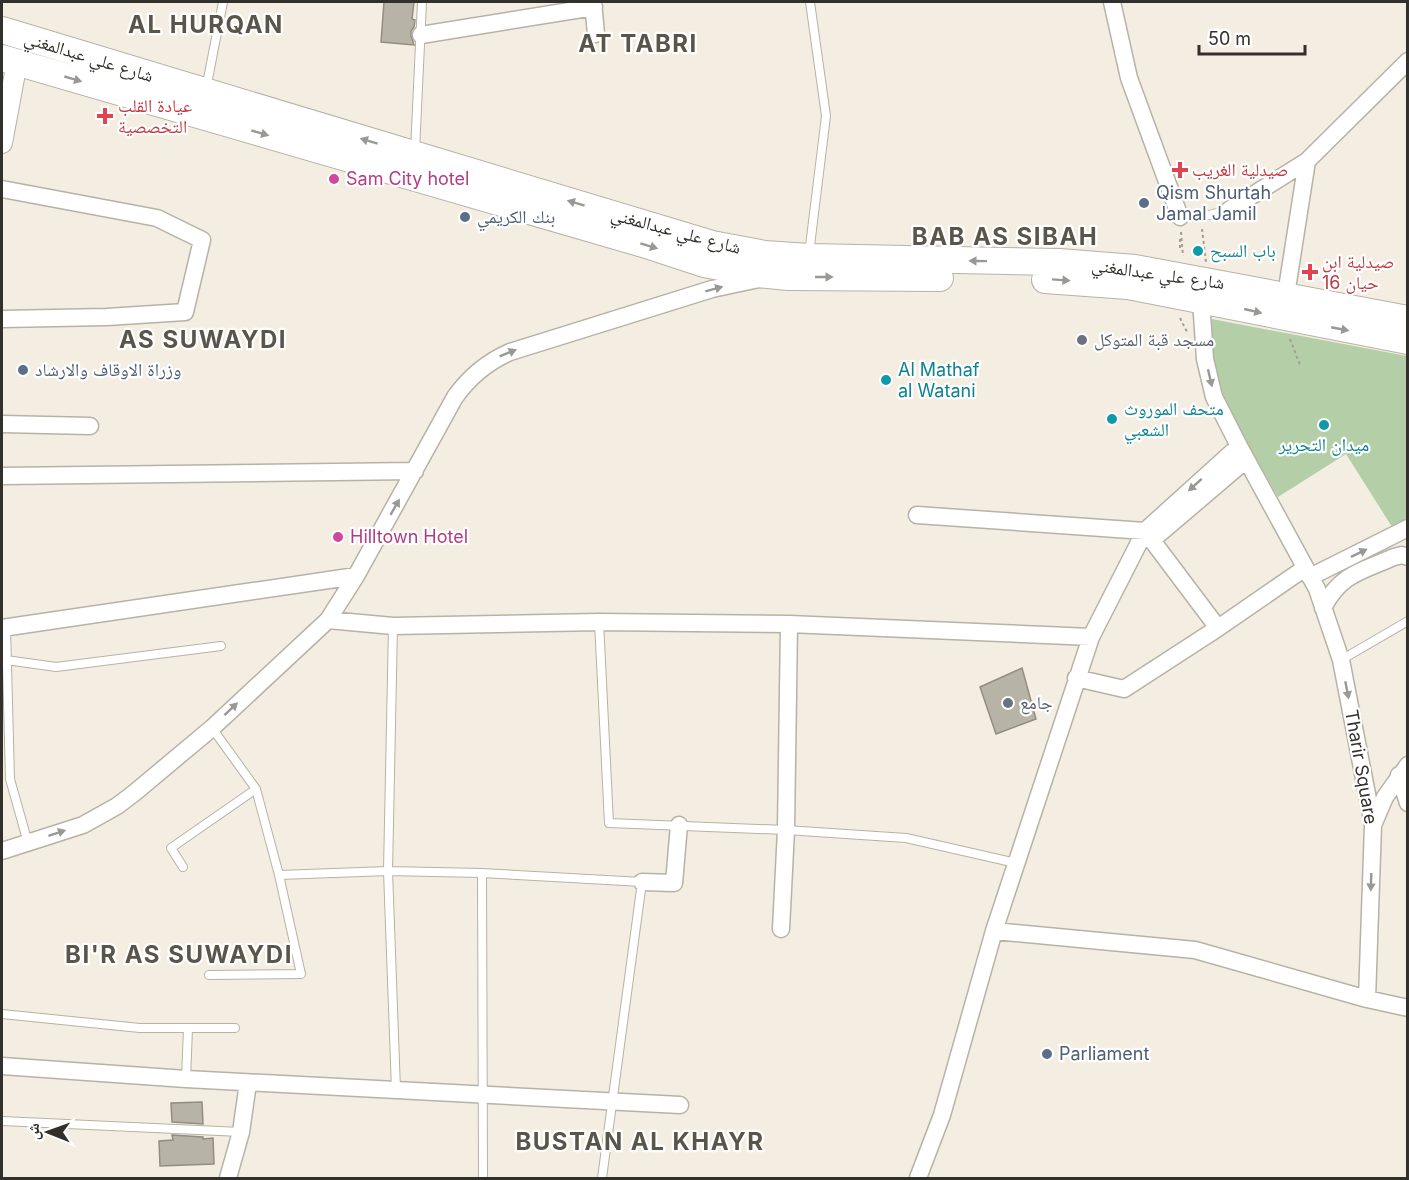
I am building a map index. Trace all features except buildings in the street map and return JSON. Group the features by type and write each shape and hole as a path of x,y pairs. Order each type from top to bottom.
{"main road":[{"name":"شارع علي عبدالمغني","path":"2,30 415,155 708,254 757,274 788,277 1057,280 1128,286 1198,286 1286,295 1407,319"},
{"name":"شارع علي عبدالمغني","path":"9,60 620,238 708,254 1059,262 1135,268 1198,286 1283,318 1407,341"}],"street":[{"path":"1112,2 1129,78 1180,219"},
{"path":"421,35 593,4 596,34"},
{"path":"2,143 9,60"},
{"path":"1229,210 1307,161 1407,61"},
{"path":"1286,295 1307,161"},
{"path":"2,189 157,218 202,240 185,312 107,317 2,319"},
{"path":"2,851 82,825 117,806 212,728 328,620 356,576 455,397 479,370 510,352 712,289 778,276"},
{"name":"Tharir Square","path":"1198,286 1204,350 1214,397 1317,589 1341,660 1373,825 1367,999"},
{"path":"2,424 90,426"},
{"path":"918,1179 942,1115 994,931 1091,637 1148,536 1243,453"},
{"path":"2,476 415,471"},
{"path":"917,515 1148,536 1218,628"},
{"path":"1076,678 1124,689 1308,572 1407,528"},
{"path":"1323,608 1333,591 1348,577 1394,557 1402,555 1407,557"},
{"path":"4,628 356,576"},
{"path":"328,620 393,626 599,622 789,624 1091,637"},
{"path":"781,929 786,830 789,624"},
{"path":"1373,825 1384,797 1403,770"},
{"path":"1403,770 1407,803"},
{"path":"642,882 674,883 679,825"},
{"path":"994,931 1195,950 1367,999 1407,1008"},
{"path":"2,1066 248,1083 680,1105"},
{"path":"228,1179 241,1132 248,1083"}],"lane":[{"path":"205,92 223,2"},
{"path":"415,155 422,2"},
{"path":"809,257 826,116 810,2"},
{"path":"1180,219 1201,217 1229,210"},
{"path":"1341,660 1407,621"},
{"path":"599,622 609,823 786,830 906,838 1016,862"},
{"path":"393,626 388,871 396,1090"},
{"path":"4,628 10,779 28,843"},
{"path":"6,660 56,667 221,646"},
{"path":"209,975 301,974 279,875 256,789 212,728"},
{"path":"183,867 171,848 256,789"},
{"path":"279,875 388,871 482,873 642,882 602,1179"},
{"path":"482,873 483,1179"},
{"path":"2,1014 140,1028 235,1028"},
{"path":"186,1079 188,1028"},
{"path":"2,1121 241,1132"}],"path":[{"path":"1198,286 1201,217"},
{"path":"1180,219 1180,248"},
{"path":"1180,219 1198,286"},
{"path":"1180,318 1186,334"},
{"path":"1290,338 1300,365"}],"green space":[{"path":"1212,319 1407,356 1407,517 1394,530 1346,454 1278,497 1220,400 1209,358"}],"place":[{"name":"عيادة القلب التخصصية","path":"105,116"},
{"name":"صيدلية الغريب","path":"1180,170"},
{"name":"Sam City hotel","path":"334,179"},
{"name":"Qism Shurtah Jamal Jamil","path":"1144,203"},
{"name":"بنك الكريمي","path":"465,217"},
{"name":"باب السبح","path":"1198,251"},
{"name":"صيدلية ابن حيان 16","path":"1310,272"},
{"name":"مسجد قبة المتوكل","path":"1082,340"},
{"name":"وزراة الاوقاف والارشاد","path":"23,370"},
{"name":"Al Mathaf al Watani","path":"886,380"},
{"name":"متحف الموروث الشعبي","path":"1112,419"},
{"name":"ميدان التحرير","path":"1324,425"},
{"name":"Hilltown Hotel","path":"338,537"},
{"name":"جامع","path":"1008,703"},
{"name":"Parliament","path":"1047,1054"}],"district":[{"name":"AL HURQAN","path":"206,25"},
{"name":"AT TABRI","path":"638,44"},
{"name":"BAB AS SIBAH","path":"1005,237"},
{"name":"AS SUWAYDI","path":"203,340"},
{"name":"BI'R AS SUWAYDI","path":"179,955"},
{"name":"BUSTAN AL KHAYR","path":"640,1142"}]}
